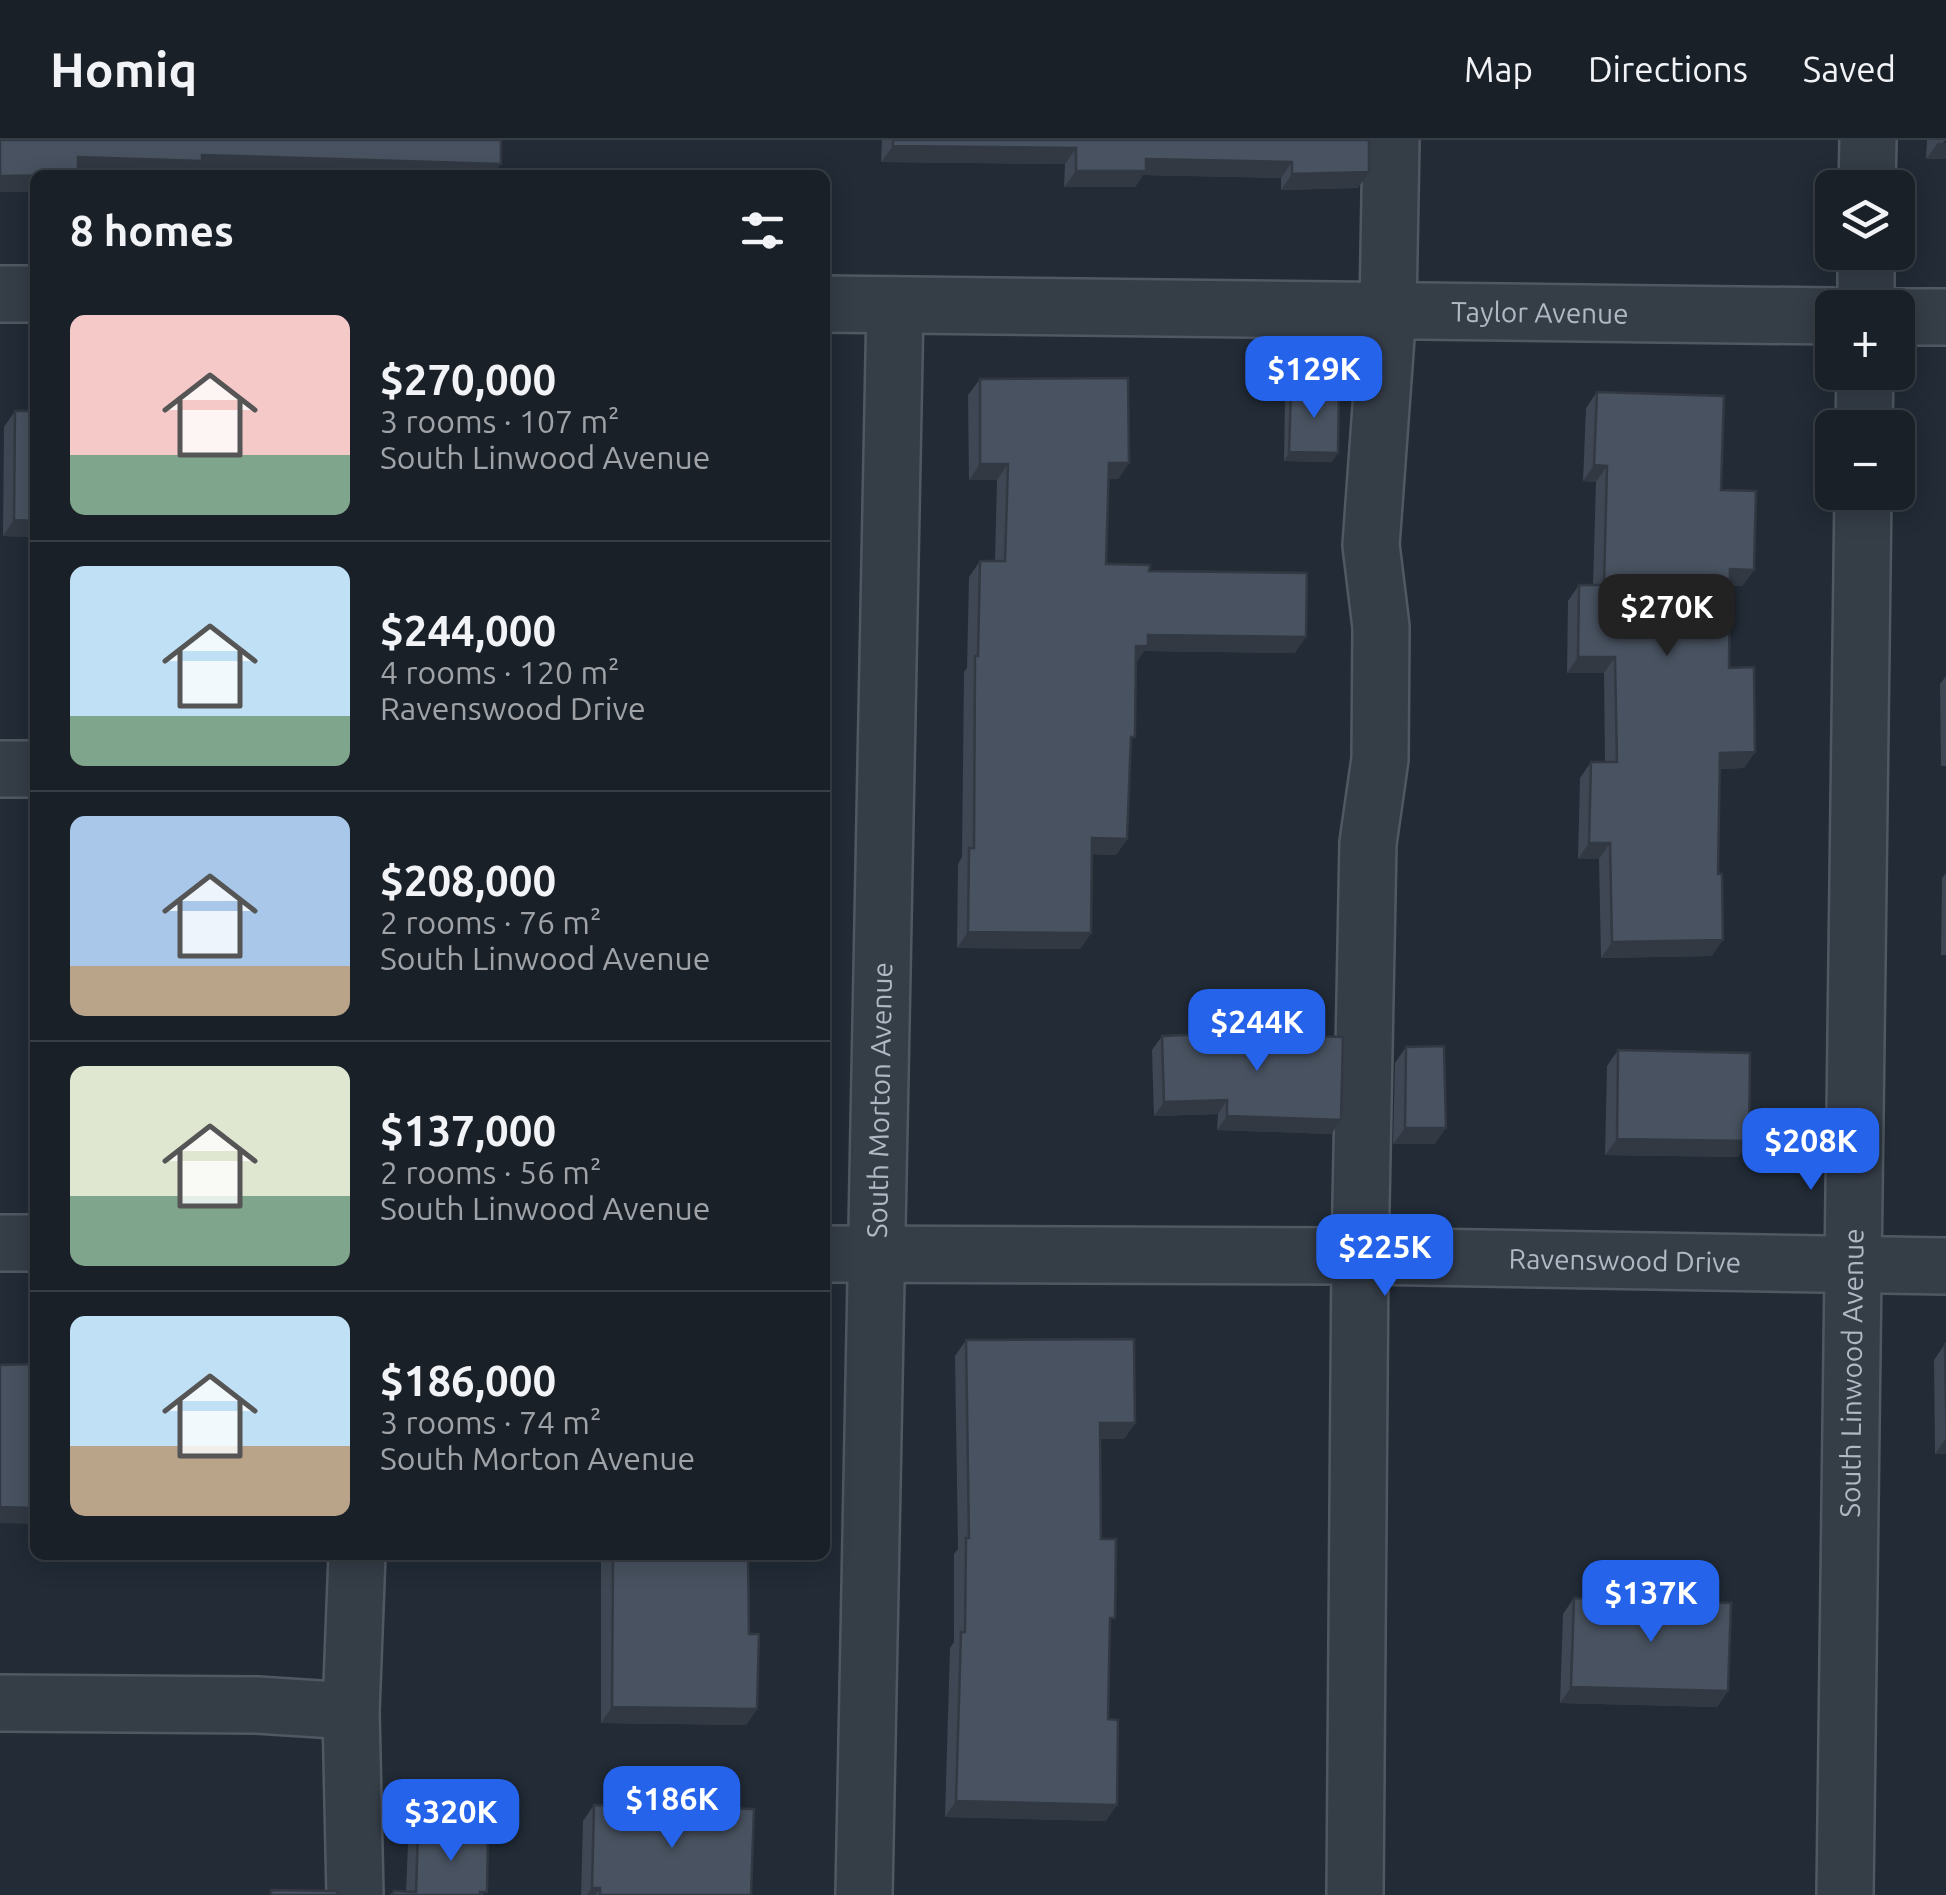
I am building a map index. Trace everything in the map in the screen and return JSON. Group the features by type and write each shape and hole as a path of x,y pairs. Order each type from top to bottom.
{"street":[{"path":"1355,1895 1368,843 1380,759 1381,628 1370,544 1388,310 1392,140"},
{"path":"1868,140 1868,170"},
{"path":"0,294 30,294"},
{"name":"Taylor Avenue","path":"830,304 1815,316"},
{"name":"South Morton Avenue","path":"864,1895 851,1254 895,305"},
{"path":"1915,317 1946,317"},
{"name":"South Linwood Avenue","path":"1845,1895 1863,510"},
{"path":"0,769 30,769"},
{"path":"0,1243 30,1243"},
{"name":"Ravenswood Drive","path":"851,1254 1360,1256 1946,1266"},
{"path":"355,1895 351,1711 357,1560"},
{"path":"0,1703 257,1704 351,1711"}],"building":[{"path":"0,140 501,140 501,164 202,155 202,161 78,157 78,170 30,170 30,176 0,176"},
{"path":"893,140 1369,140 1369,172 1292,174 1292,162 1146,159 1146,171 1076,171 1076,148 893,146"},
{"path":"1128,378 1129,463 1109,463 1106,564 1150,565 1149,571 1307,573 1306,637 1148,635 1148,646 1136,646 1135,737 1131,737 1127,839 1092,838 1091,933 968,932 969,848 974,848 975,656 980,561 1005,561 1008,464 980,464 980,379"},
{"path":"1291,389 1339,390 1338,453 1289,452"},
{"path":"1597,392 1724,396 1721,490 1756,491 1754,570 1730,569 1729,668 1754,667 1755,752 1720,753 1718,874 1722,874 1723,940 1612,942 1610,843 1589,843 1591,762 1617,762 1615,657 1578,657 1579,585 1604,585 1607,466 1594,465"},
{"path":"15,411 30,411 30,521 14,520"},
{"path":"1229,1033 1343,1037 1341,1120 1227,1116 1227,1100 1164,1102 1162,1036"},
{"path":"1444,1046 1446,1128 1405,1128 1406,1047"},
{"path":"1618,1050 1750,1053 1749,1141 1617,1139"},
{"path":"1134,1339 1135,1423 1100,1423 1101,1539 1116,1539 1108,1719 1118,1720 1117,1805 956,1801 961,1632 965,1632 969,1538 966,1340"},
{"path":"30,1364 30,1508 0,1507 0,1365"},
{"path":"613,1560 748,1560 749,1634 759,1634 757,1709 612,1707"},
{"path":"1574,1598 1731,1603 1728,1691 1571,1687"},
{"path":"594,1805 754,1809 751,1895 600,1895 600,1888 592,1888"},
{"path":"418,1831 488,1832 487,1892 391,1895 394,1891 416,1892"},
{"path":"271,1890 336,1891 339,1895 271,1895"}]}
